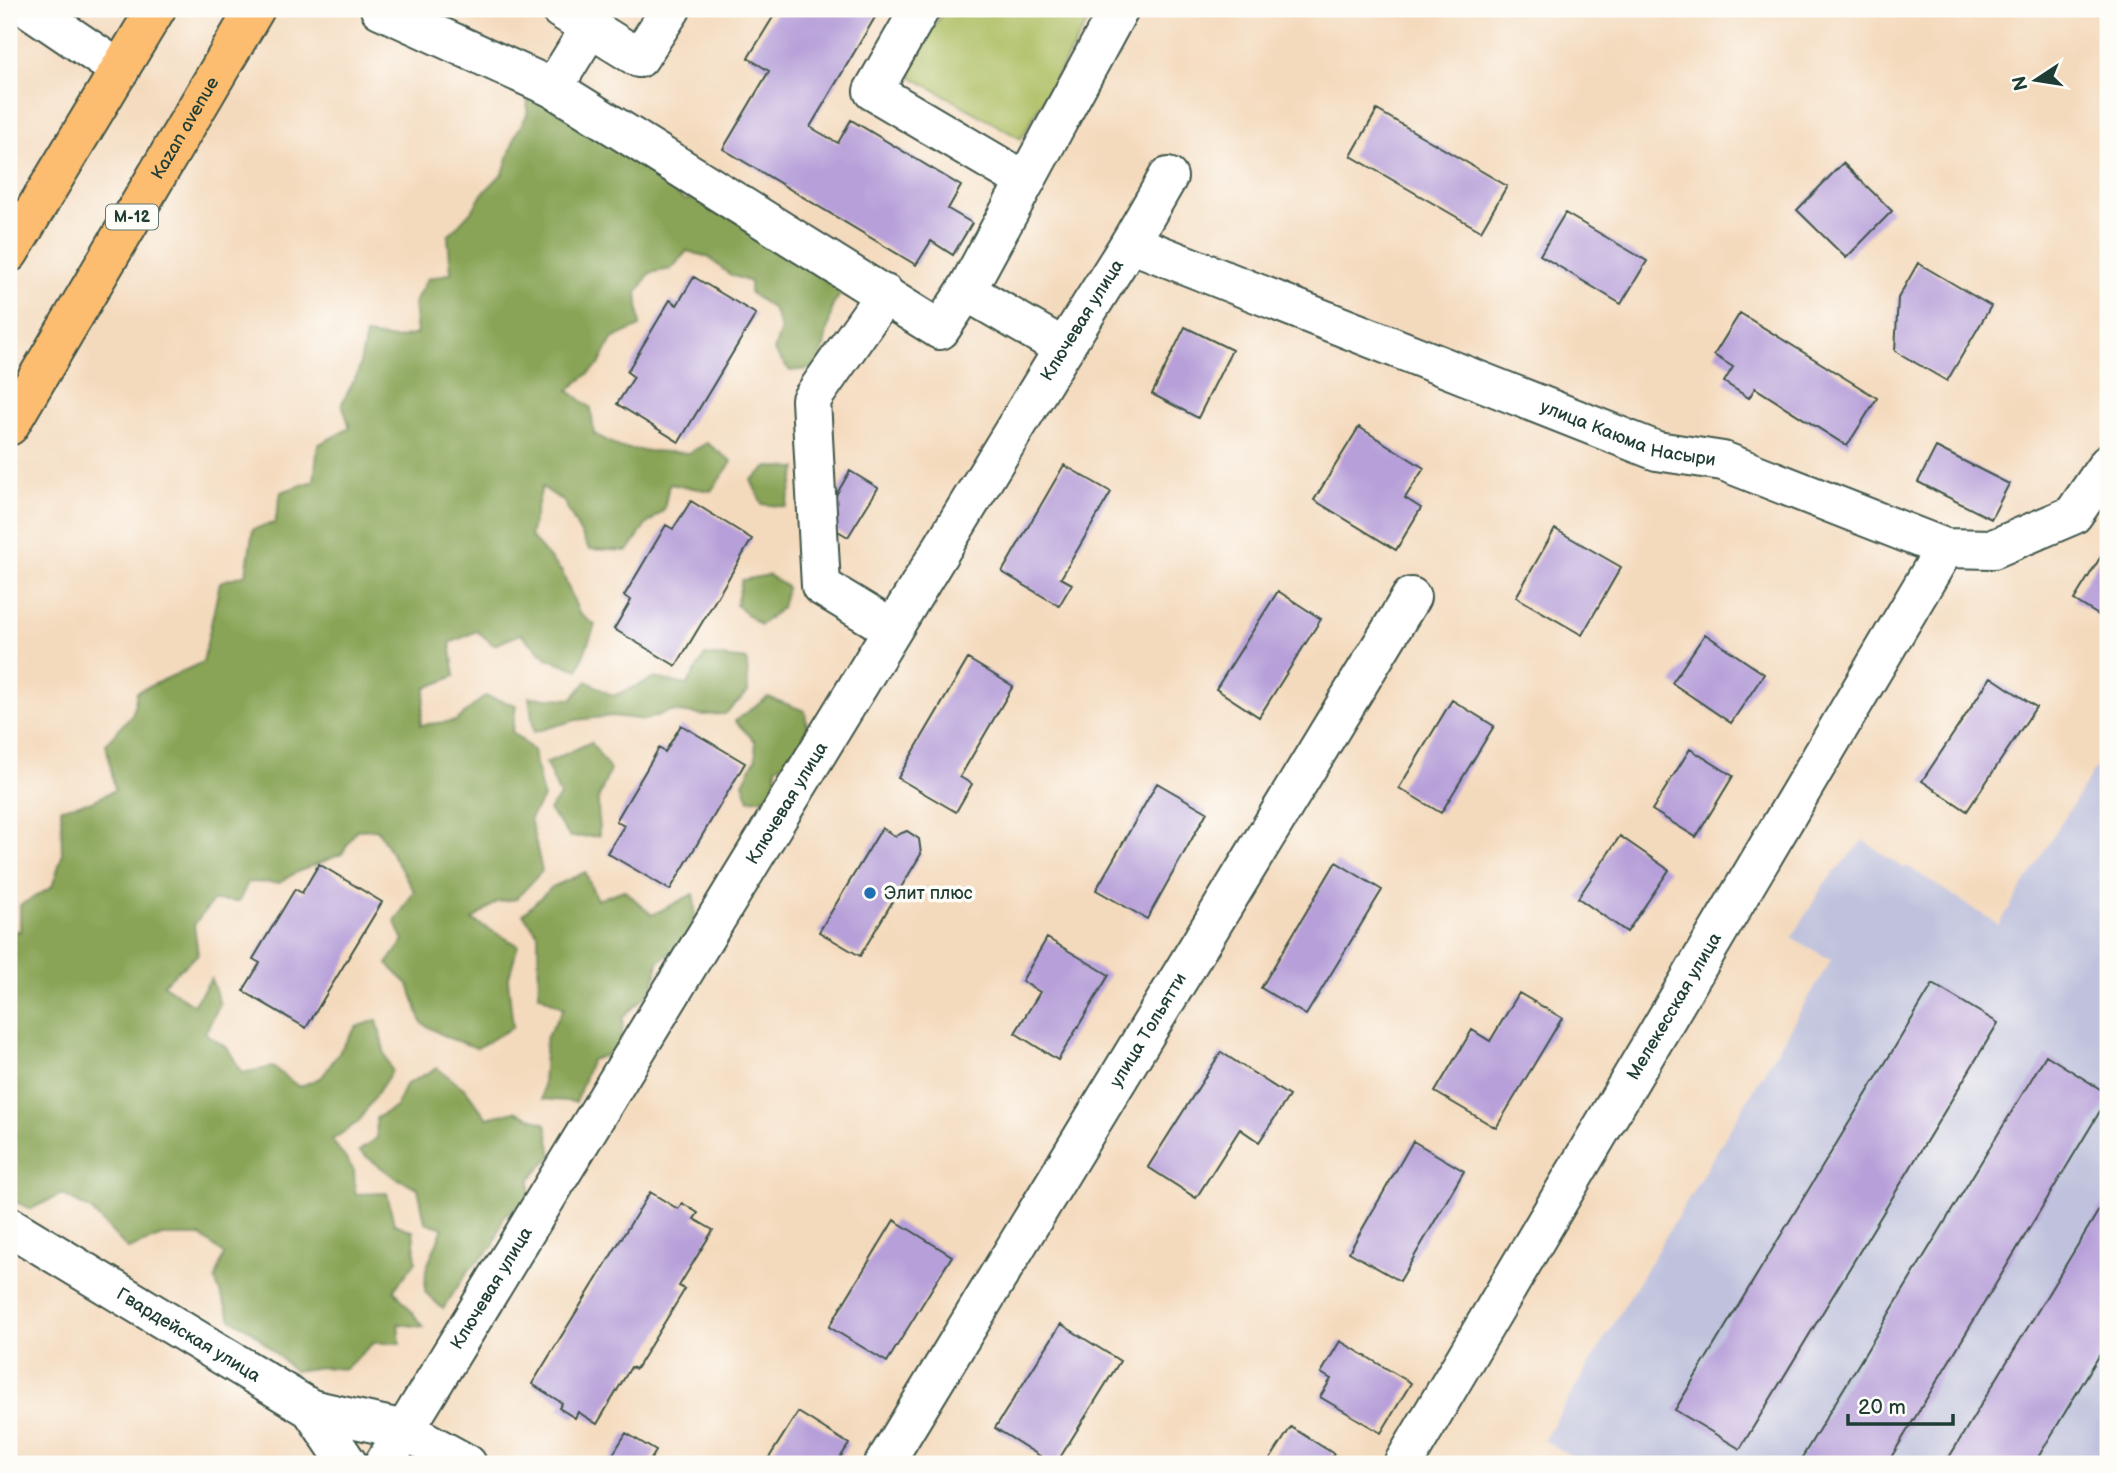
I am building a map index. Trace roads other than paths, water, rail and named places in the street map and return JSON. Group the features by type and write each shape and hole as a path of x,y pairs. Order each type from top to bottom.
{"main road":[{"path":"9,253 156,9"},
{"name":"Kazan avenue","path":"9,426 256,9"}],"street":[{"path":"30,9 120,70"},
{"path":"380,9 553,88 940,330 966,291 1119,9"},
{"path":"553,88 575,18 639,58 671,9"},
{"path":"920,9 873,91 1025,181"},
{"name":"Ключевая улица","path":"384,1464 1168,177"},
{"name":"улица Каюма Насыри","path":"1130,243 1657,451 1723,461 1945,548 1993,548 2073,515 2108,464"},
{"path":"966,291 1064,348"},
{"path":"885,294 811,400 821,586 892,629"},
{"name":"Мелекесская улица","path":"1404,1464 1945,548"},
{"name":"улица Тольятти","path":"884,1464 1412,597"},
{"name":"Гвардейская улица","path":"9,1226 311,1409 348,1464"},
{"path":"311,1409 405,1430 467,1464"}],"place":[{"name":"Элит плюс","path":"870,893"}]}
